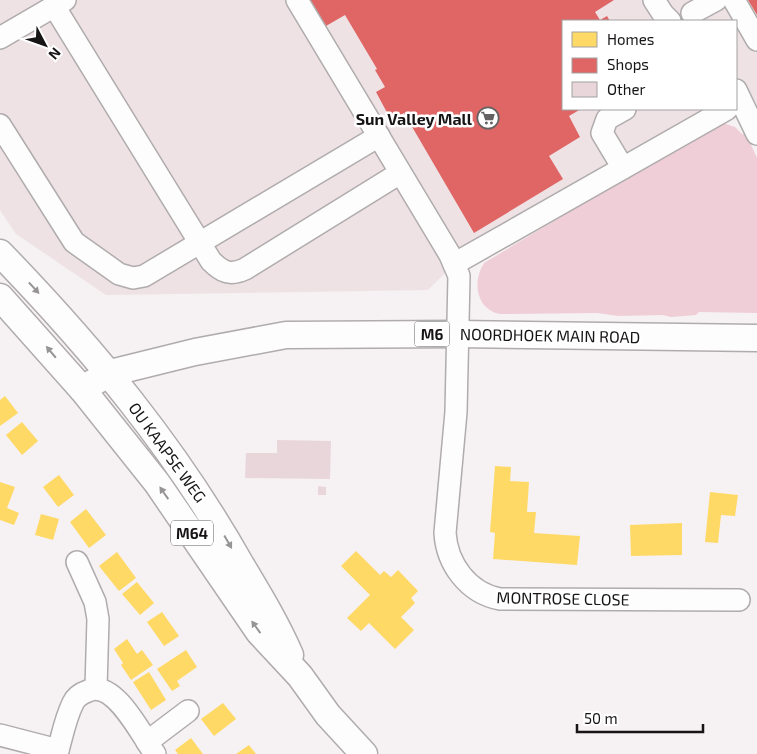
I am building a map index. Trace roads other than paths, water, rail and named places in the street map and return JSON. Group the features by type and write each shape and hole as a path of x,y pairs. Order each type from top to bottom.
{"main road":[{"name":"OU KAAPSE WEG","path":"0,253 110,373 180,466 217,522 275,620 300,676"},
{"name":"OU KAAPSE WEG","path":"0,297 82,390 157,482 259,632 300,676 328,714 364,754"},
{"name":"NOORDHOEK MAIN ROAD","path":"82,390 110,373 195,352 286,335 458,334 757,338"}],"street":[{"path":"297,0 454,264 623,168 703,115"},
{"path":"654,0 669,20"},
{"path":"692,15 716,0"},
{"path":"734,0 757,40"},
{"path":"0,38 60,3 200,242 218,268 228,274 236,273 400,173"},
{"path":"737,104 756,131"},
{"path":"623,110 607,119 602,133 623,168"},
{"path":"0,125 74,242 119,274 133,278 144,276 379,136"},
{"name":"MONTROSE CLOSE","path":"454,264 458,276 456,412 445,533 446,550 462,577 489,597 500,599 739,600"},
{"path":"77,562 96,602 98,619 96,688"},
{"path":"0,736 58,752 63,729 74,701 81,694 96,688 110,692 151,748 188,711"}],"place":[{"name":"Sun Valley Mall","path":"488,118"}]}
